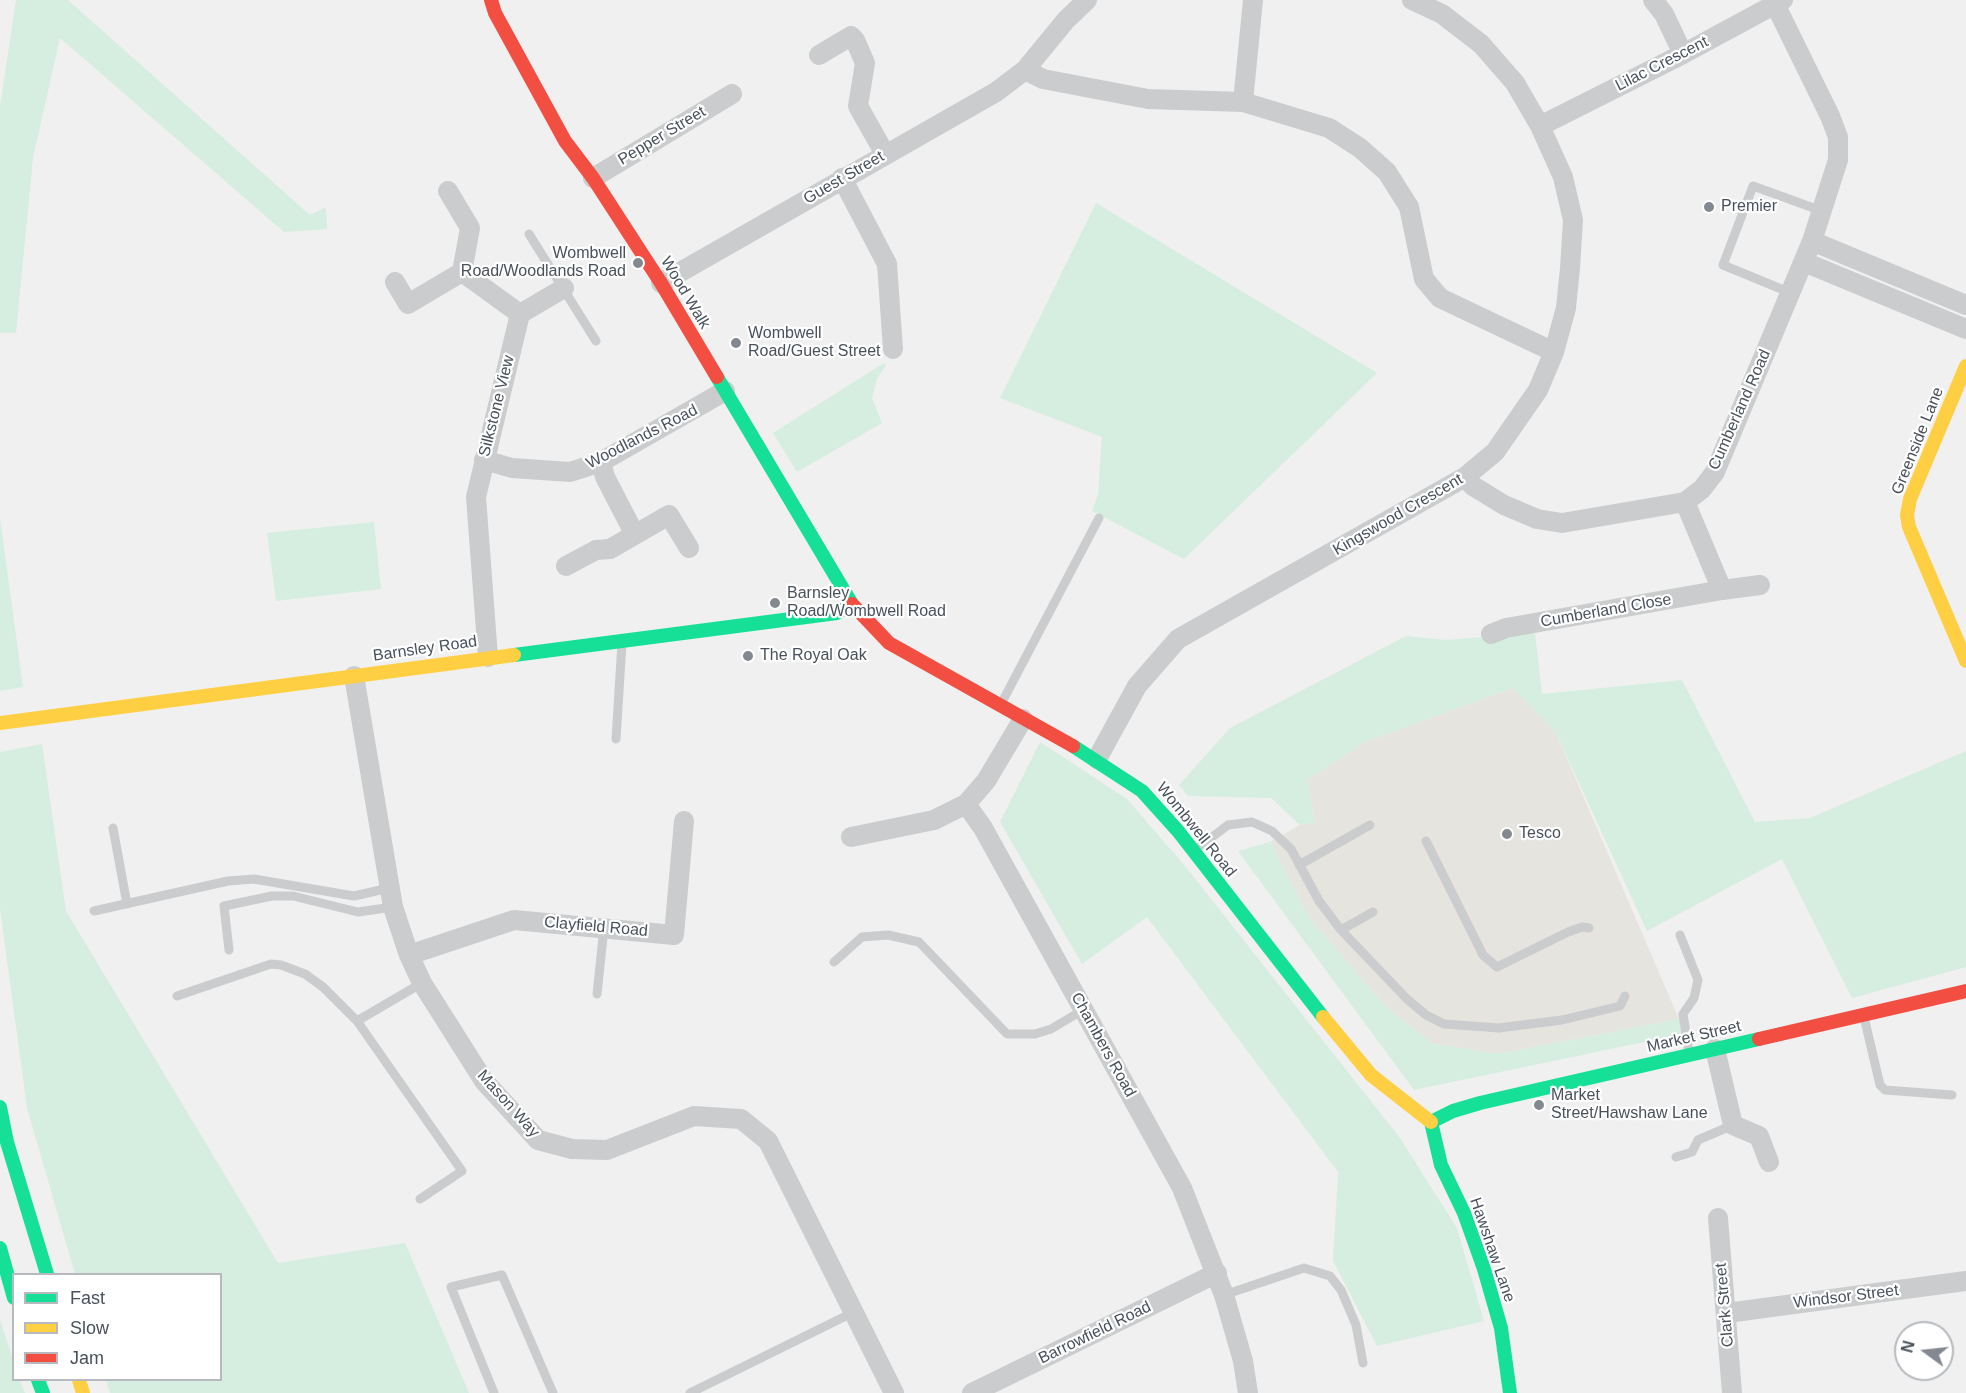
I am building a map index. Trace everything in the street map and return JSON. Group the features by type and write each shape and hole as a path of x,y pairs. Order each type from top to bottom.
{"main road":[{"name":"Wood Walk","path":"491,0 495,13 565,141 593,178 661,283 852,603"},
{"name":"Greenside Lane","path":"1966,366 1910,499 1907,515 1909,527 1966,661"},
{"name":"Barnsley Road","path":"6,722 837,613 852,603"},
{"name":"Wombwell Road","path":"852,603 889,643 1097,759 1142,791 1193,851 1371,1075 1431,1122"},
{"name":"Market Street","path":"1431,1122 1453,1111 1480,1103 1966,991"},
{"path":"0,1107 7,1142 46,1273"},
{"name":"Hawshaw Lane","path":"1431,1122 1441,1165 1464,1213 1484,1269 1500,1328 1510,1393"},
{"path":"0,1248 12,1291"}],"street":[{"name":"Guest Street","path":"661,283 996,92 1025,70 1087,0"},
{"path":"1243,102 1253,0"},
{"name":"Kingswood Crescent","path":"1097,759 1137,686 1178,639 1465,477 1495,452 1517,422 1538,390 1554,352 1566,308 1573,220 1563,177 1540,126 1515,83 1481,44 1442,14 1412,0"},
{"path":"1653,0 1664,14 1683,54"},
{"name":"Lilac Crescent","path":"1540,126 1683,54 1779,2"},
{"name":"Cumberland Road","path":"1685,502 1702,489 1715,472 1824,212 1838,160 1838,137 1779,2"},
{"path":"819,55 851,36 855,40 865,63 858,106 885,154"},
{"path":"1025,70 1043,79 1148,99 1243,102 1329,128 1360,148 1387,172 1408,207 1424,279 1440,298 1554,352"},
{"name":"Pepper Street","path":"593,178 732,94"},
{"path":"842,178 887,264 893,349"},
{"path":"395,282 408,304 462,272 470,228 448,191"},
{"path":"1812,241 1966,305"},
{"path":"1804,261 1966,329"},
{"path":"462,272 520,314 564,288"},
{"name":"Silkstone View","path":"488,657 476,496 520,314"},
{"name":"Woodlands Road","path":"484,460 512,468 570,472 601,462 725,391"},
{"path":"601,462 605,477 634,533"},
{"path":"1465,477 1473,486 1504,506 1537,519 1562,523 1685,502 1722,590"},
{"path":"567,566 596,550 610,549 634,533 669,515 689,548"},
{"name":"Cumberland Close","path":"1491,634 1506,628 1760,585"},
{"name":"Mason Way","path":"354,676 391,898 409,955 422,983 484,1081 538,1140 572,1149 607,1150 694,1116 741,1119 768,1141 894,1393"},
{"path":"850,837 934,820 966,804 986,781 1023,719"},
{"name":"Chambers Road","path":"966,804 983,828 1182,1188 1217,1273 1243,1361 1248,1393"},
{"name":"Clayfield Road","path":"409,955 514,920 674,934 684,821"},
{"path":"1715,1049 1733,1125 1759,1136 1769,1162"},
{"name":"Clark Street","path":"1718,1218 1732,1393"},
{"name":"Barrowfield Road","path":"972,1393 1217,1273"},
{"name":"Windsor Street","path":"1727,1313 1966,1281"}],"lane":[{"path":"1791,293 1723,265 1753,186 1824,212"},
{"path":"529,234 596,341"},
{"path":"999,706 1099,518"},
{"path":"616,739 622,641"},
{"path":"1193,851 1221,828 1252,822 1272,831 1291,849 1319,901 1341,930 1407,999 1426,1015 1444,1024 1499,1028 1550,1022 1620,1006 1625,996"},
{"path":"1299,865 1370,825"},
{"path":"113,828 127,903"},
{"path":"1426,842 1483,955 1497,968 1568,932 1582,927 1589,928"},
{"path":"94,911 228,881 254,879 354,896 391,898"},
{"path":"230,950 224,906 272,896 293,896 358,912 391,898"},
{"path":"1341,930 1373,912"},
{"path":"597,994 604,928"},
{"path":"1680,934 1697,971 1698,980 1694,998 1683,1014 1689,1055"},
{"path":"834,962 862,937 888,935 919,942 1007,1034 1035,1034 1051,1029 1083,1010"},
{"path":"177,996 271,964 281,965 305,974 323,987 357,1021 462,1171 420,1199"},
{"path":"357,1021 422,983"},
{"path":"1864,1015 1880,1085 1886,1090 1952,1095"},
{"path":"1676,1157 1692,1152 1698,1140 1733,1125"},
{"path":"1224,1295 1304,1268 1330,1276 1341,1290 1356,1325 1363,1363"},
{"path":"494,1393 451,1287 502,1275 553,1393"},
{"path":"690,1393 854,1312"}],"shaded area":[{"path":"1513,688 1556,733 1679,1019 1498,1054 1431,1043 1384,1005 1309,917 1270,842 1300,825 1315,822 1307,780 1365,742"}],"green space":[{"path":"16,0 68,0 310,215 326,207 327,229 284,232 60,38 33,158 16,333 0,333 0,106"},
{"path":"1096,203 1377,373 1184,559 1092,511 1098,494 1102,437 1000,398"},
{"path":"884,363 886,365 877,379 872,398 882,423 797,472 773,433"},
{"path":"0,518 23,687 0,691"},
{"path":"374,522 381,589 276,601 267,533"},
{"path":"1535,633 1542,694 1682,680 1755,822 1810,818 1966,751 1966,967 1852,998 1782,859 1647,931 1556,733 1513,688 1365,742 1307,780 1315,822 1300,825 1271,798 1188,796 1179,785 1230,728 1406,636 1446,640"},
{"path":"1040,742 1127,799 1185,866 1400,1138 1457,1228 1484,1321 1377,1346 1333,1261 1338,1172 1147,917 1082,964 1000,822"},
{"path":"42,744 66,911 278,1263 405,1243 469,1393 110,1393 106,1381 222,1381 222,1273 75,1273 27,1108 0,909 0,752"},
{"path":"1270,842 1309,917 1384,1005 1431,1043 1498,1054 1679,1019 1692,1032 1414,1090 1238,851"},
{"path":"0,1319 12,1357 12,1381 20,1381 25,1393 0,1393"}],"traffic: fast":[{"path":"717,377 852,604"},
{"path":"514,655 837,613 852,604"},
{"path":"1073,746 1142,791 1178,831 1323,1017"},
{"path":"1431,1122 1453,1111 1480,1103 1759,1039"},
{"path":"0,1107 7,1142 47,1273"},
{"path":"1431,1122 1441,1165 1464,1213 1484,1269 1501,1328 1510,1393"},
{"path":"0,1248 12,1291"},
{"path":"38,1381 43,1393"}],"traffic: slow":[{"path":"1966,366 1910,499 1907,515 1909,527 1966,661"},
{"path":"0,723 514,655"},
{"path":"1323,1017 1371,1075 1431,1122"},
{"path":"79,1381 83,1393"}],"traffic: jam":[{"path":"491,0 495,13 565,141 593,178 661,283 717,377"},
{"path":"852,604 889,643 1073,746"},
{"path":"1759,1039 1966,991"}],"place":[{"name":"Premier","path":"1709,207"},
{"name":"Wombwell Road/Woodlands Road","path":"638,263"},
{"name":"Wombwell Road/Guest Street","path":"736,343"},
{"name":"Barnsley Road/Wombwell Road","path":"775,603"},
{"name":"The Royal Oak","path":"748,656"},
{"name":"Tesco","path":"1507,834"},
{"name":"Market Street/Hawshaw Lane","path":"1539,1105"}]}
